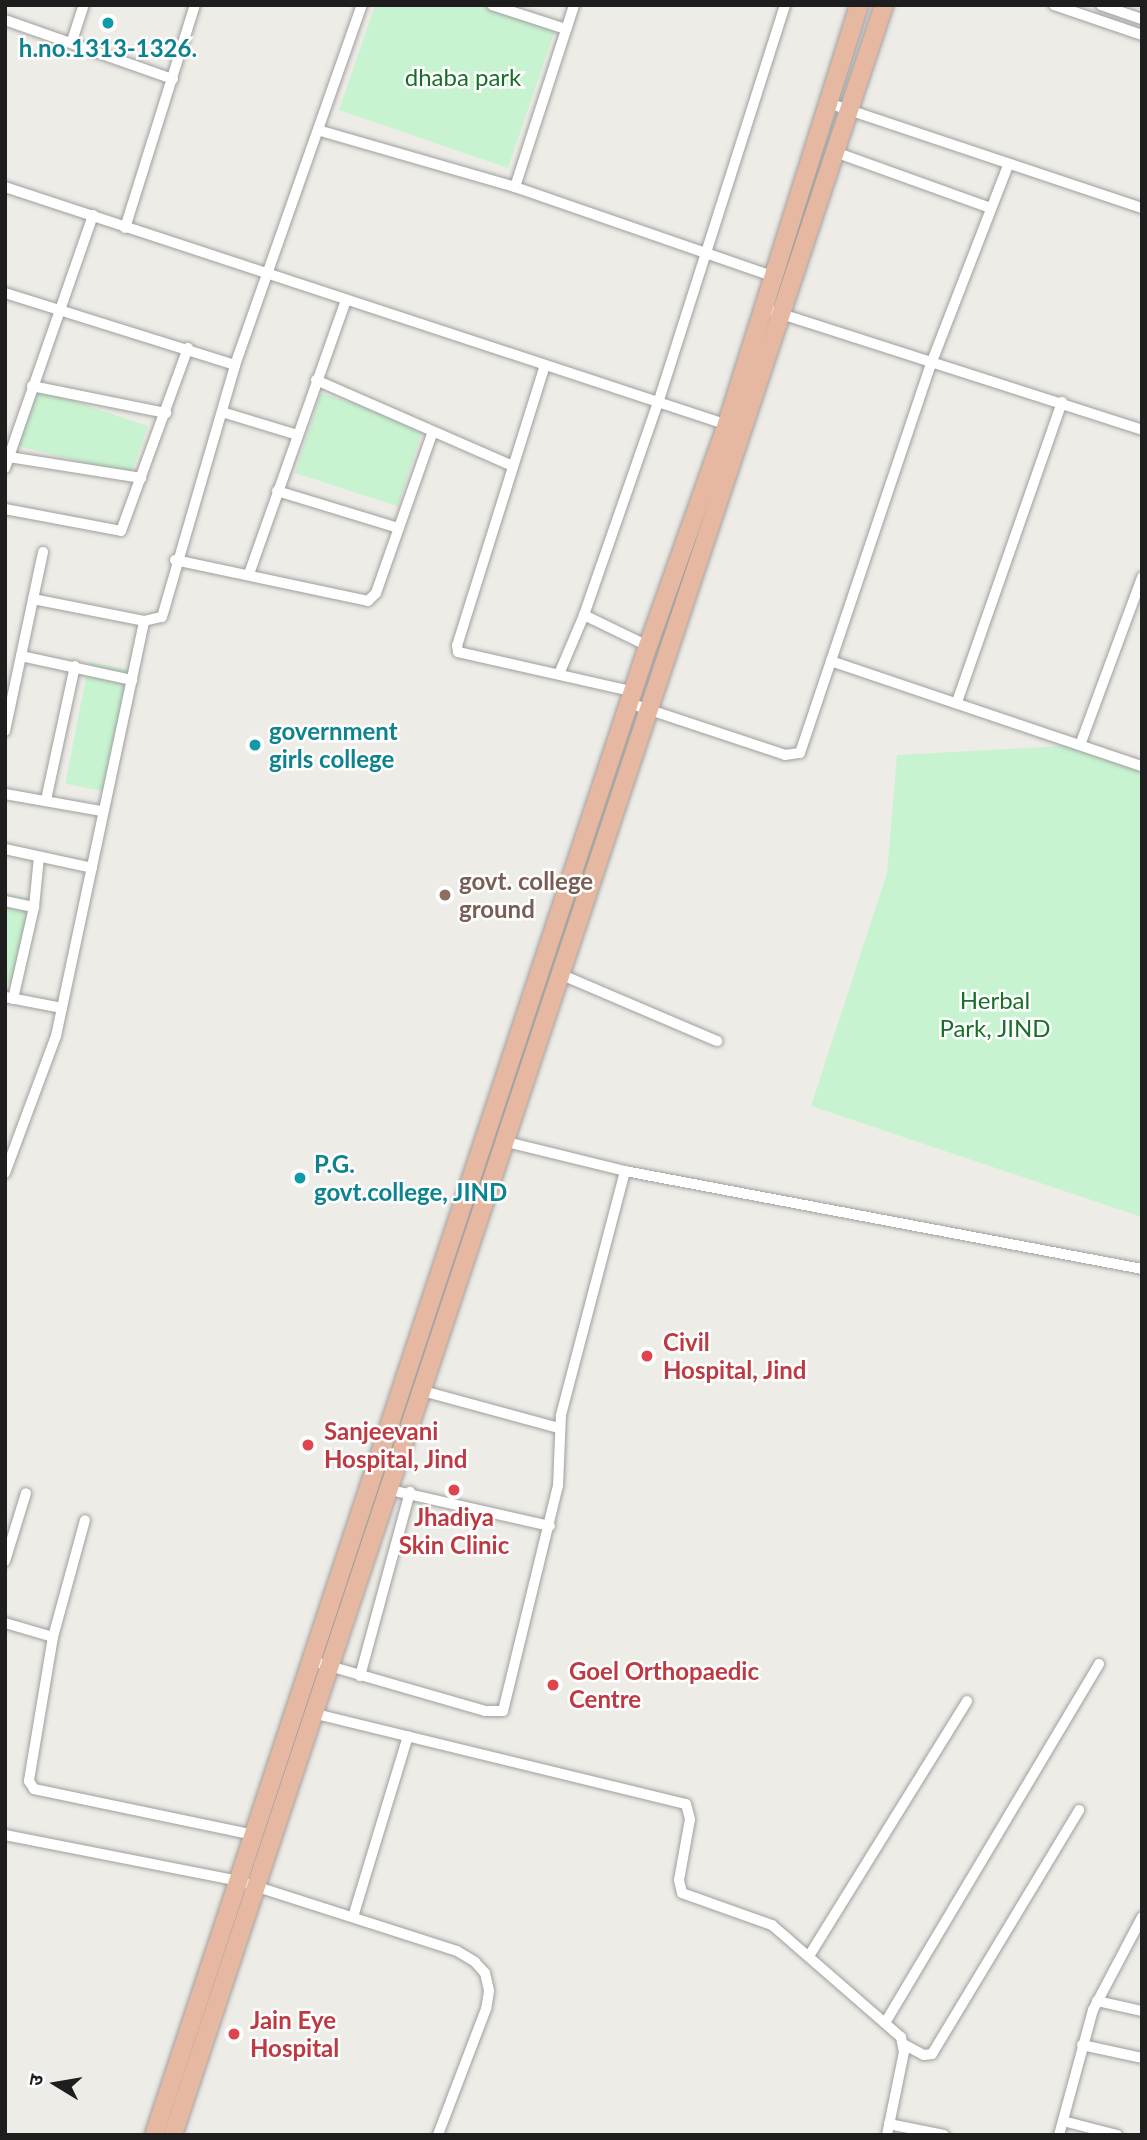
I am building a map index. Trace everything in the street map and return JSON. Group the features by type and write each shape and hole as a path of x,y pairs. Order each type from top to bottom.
{"highway":[{"path":"154,2135 312,1713 320,1663 638,702 735,427 772,276 859,5"},
{"path":"173,2135 247,1883 254,1835 386,1489 560,974 638,702 648,646 781,313 835,152 852,110 884,5"}],"street":[{"path":"72,41 84,5"},
{"path":"125,228 195,5"},
{"path":"33,599 144,621 162,617 175,560 235,365 321,131 362,5"},
{"path":"492,5 566,29"},
{"path":"515,187 574,5"},
{"path":"559,674 584,615 659,400 785,5"},
{"path":"1054,5 1142,35"},
{"path":"1101,5 1142,19"},
{"path":"5,20 72,41 173,79"},
{"path":"828,103 1142,208"},
{"path":"321,131 515,187 707,251 772,276"},
{"path":"835,152 988,207"},
{"path":"545,365 513,466 504,506 457,645 458,652 559,674 793,756 800,753 807,740 931,364 988,207 1008,165"},
{"path":"5,187 735,427"},
{"path":"5,468 93,215"},
{"path":"5,293 188,348 235,365"},
{"path":"249,573 346,300"},
{"path":"763,308 931,364 1062,402 1142,430"},
{"path":"5,509 121,531 188,348"},
{"path":"316,380 432,434 513,466"},
{"path":"32,386 166,413"},
{"path":"957,702 1062,402"},
{"path":"222,412 297,435"},
{"path":"175,560 249,573 368,601 376,593 432,434"},
{"path":"9,457 141,478"},
{"path":"276,491 398,528"},
{"path":"5,731 43,552"},
{"path":"1080,745 1142,577"},
{"path":"584,615 648,646"},
{"path":"5,1173 50,1059 144,621"},
{"path":"21,656 132,680"},
{"path":"831,661 1142,766"},
{"path":"46,800 75,666"},
{"path":"5,794 102,811"},
{"path":"5,849 92,868"},
{"path":"39,857 34,907 9,998 62,1008"},
{"path":"5,901 34,907"},
{"path":"560,974 717,1041"},
{"path":"503,1141 625,1171 1142,1269"},
{"path":"320,1663 485,1711 503,1711 550,1526 560,1473 559,1428 625,1171"},
{"path":"419,1390 559,1428"},
{"path":"386,1489 410,1492 550,1526"},
{"path":"360,1676 410,1492"},
{"path":"5,1561 26,1493"},
{"path":"85,1520 52,1637 29,1781 34,1789 254,1835"},
{"path":"5,1623 52,1637"},
{"path":"885,2023 1099,1664"},
{"path":"809,1956 967,1701"},
{"path":"312,1713 680,1800 690,1813 679,1880 682,1893 763,1919 885,2023 905,2045 924,2056 932,2054 1079,1810"},
{"path":"353,1917 408,1736"},
{"path":"5,1836 247,1883 457,1951 485,1973 489,1991 486,2009 438,2135"},
{"path":"1059,2135 1082,2045 1097,2001 1142,1917"},
{"path":"1097,2001 1142,2011"},
{"path":"905,2045 888,2129 944,2135"},
{"path":"1082,2045 1142,2058"},
{"path":"1063,2121 1117,2135"}],"green space":[{"name":"dhaba park","path":"375,5 502,5 557,24 508,168 339,110"},
{"path":"37,389 148,426 131,474 18,446"},
{"path":"321,393 424,426 398,506 295,473"},
{"path":"89,662 130,670 107,792 65,784"},
{"name":"Herbal Park, JIND","path":"1080,745 1142,766 1142,1217 811,1106 887,873 897,755"},
{"path":"5,895 30,899 14,984 5,983"}],"place":[{"name":"h.no.1313-1326.","path":"108,23"},
{"name":"government girls college","path":"255,745"},
{"name":"govt. college ground","path":"445,895"},
{"name":"P.G. govt.college, JIND","path":"300,1178"},
{"name":"Civil Hospital, Jind","path":"647,1356"},
{"name":"Sanjeevani Hospital, Jind","path":"308,1445"},
{"name":"Jhadiya Skin Clinic","path":"454,1490"},
{"name":"Goel Orthopaedic Centre","path":"553,1685"},
{"name":"Jain Eye Hospital","path":"234,2034"}]}
